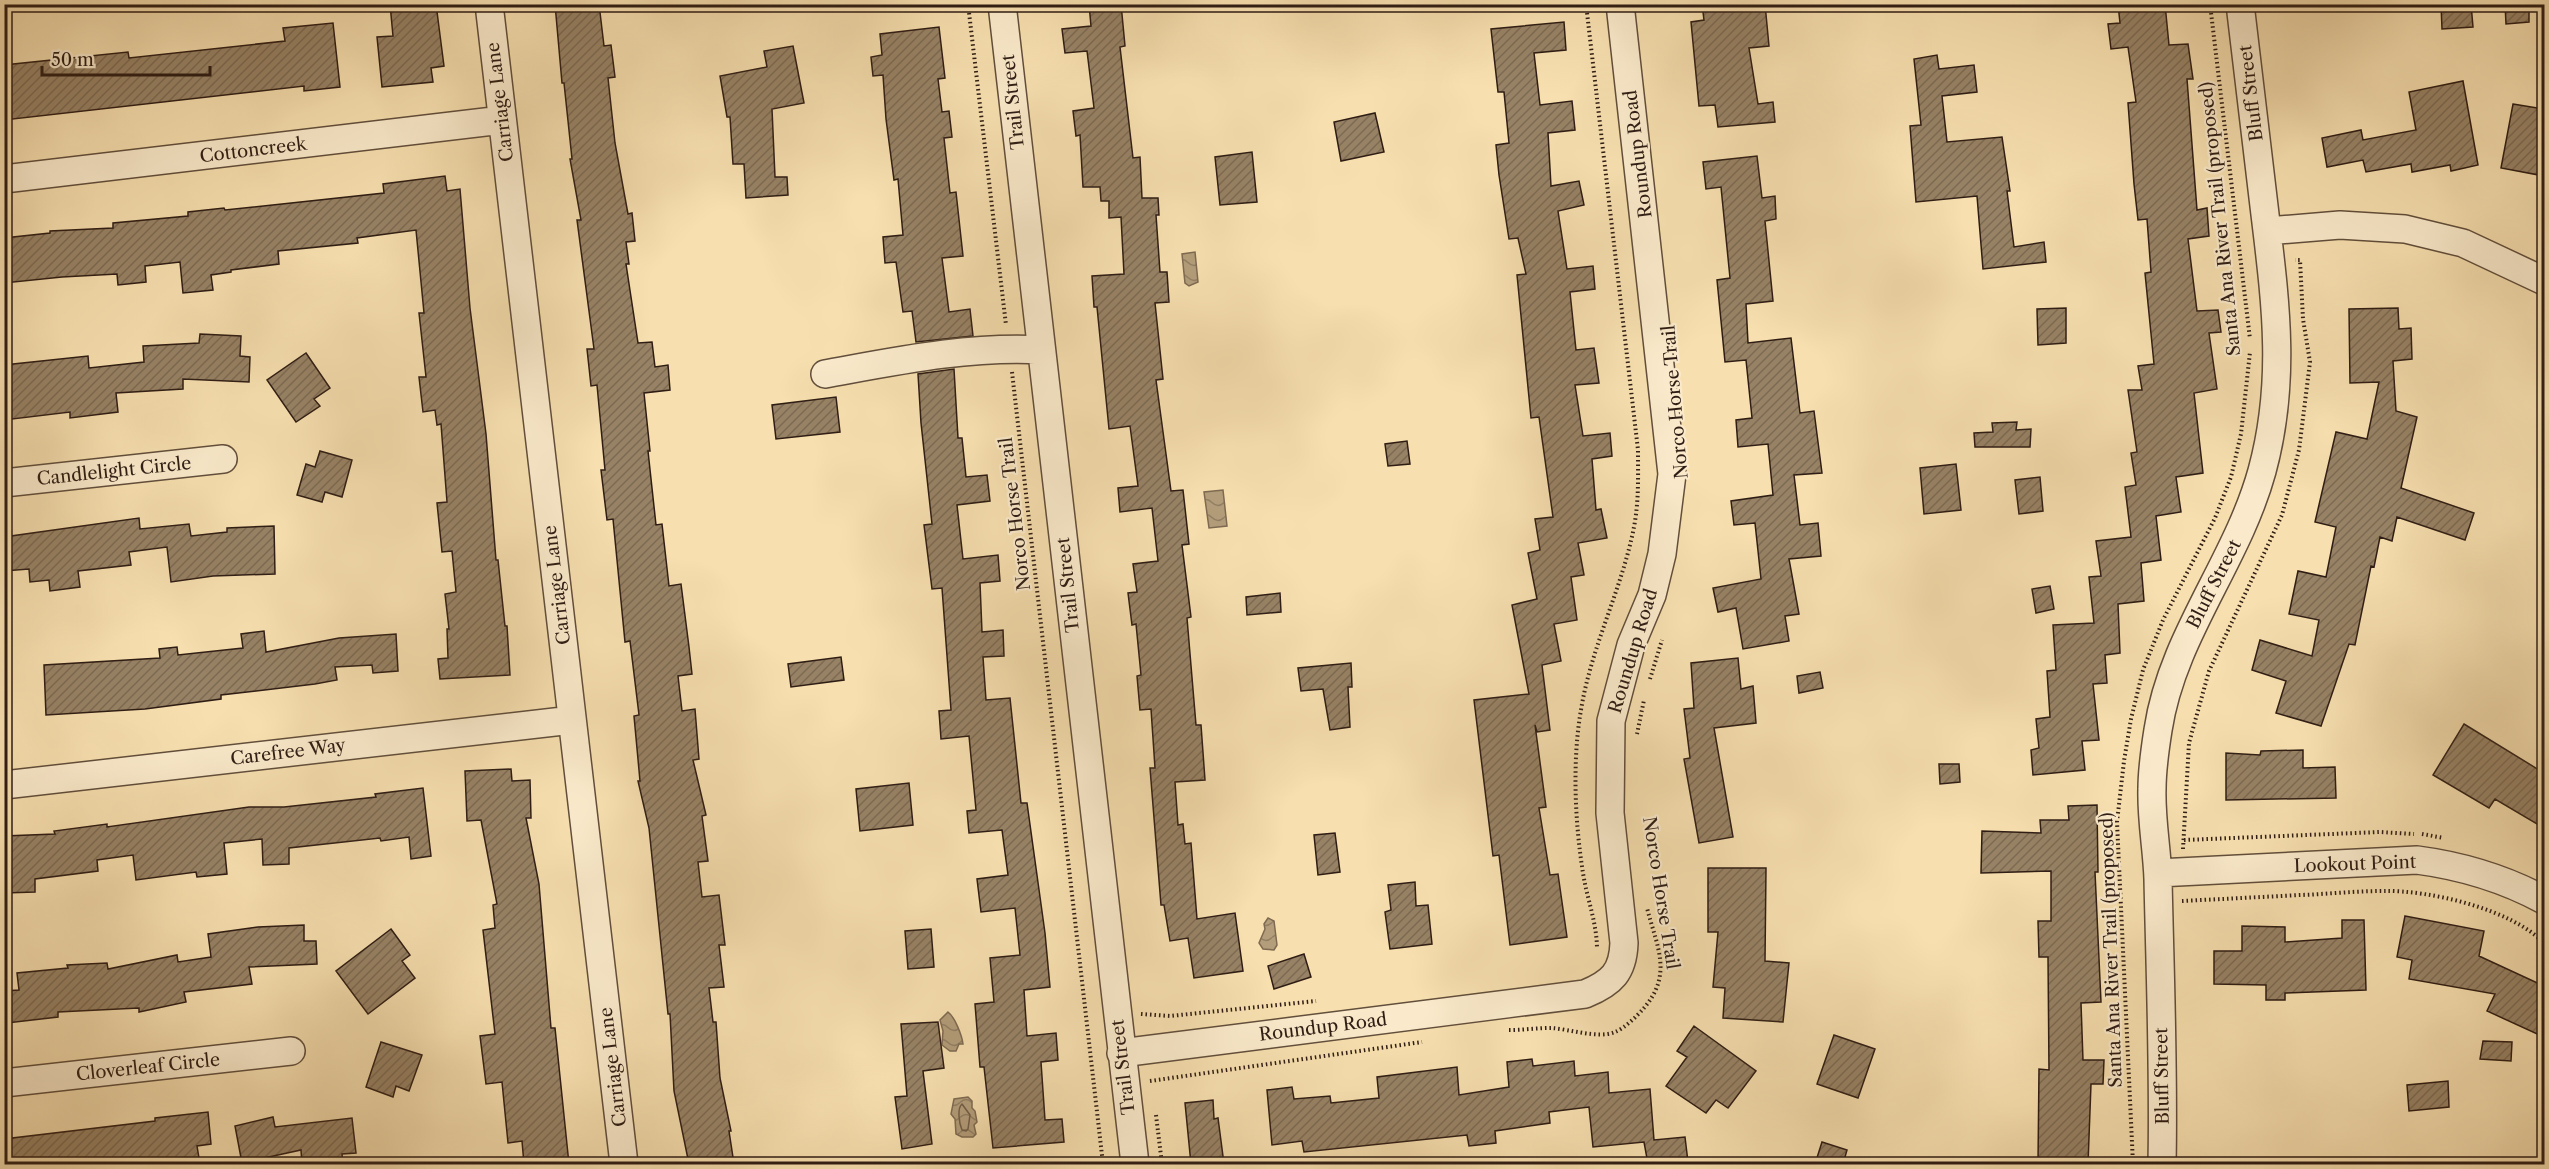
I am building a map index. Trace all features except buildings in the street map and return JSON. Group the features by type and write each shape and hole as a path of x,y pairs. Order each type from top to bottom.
{"street":[{"name":"Carriage Lane","path":"489,4 624,1164"},
{"name":"Trail Street","path":"1002,4 1134,1164"},
{"name":"Roundup Road","path":"1120,1053 1585,994 1601,987 1616,975 1623,960 1624,943 1610,813 1611,721 1628,654 1654,585 1662,554 1672,474 1620,4"},
{"name":"Bluff Street","path":"2162,1164 2169,872 2151,790 2158,729 2168,687 2181,650 2238,539 2251,506 2269,442 2278,364 2272,259 2240,4"},
{"name":"Cottoncreek","path":"4,179 502,120"},
{"path":"2267,231 2340,225 2405,229 2463,243 2544,281"},
{"path":"825,374 928,355 1009,348 1041,350"},
{"name":"Candlelight Circle","path":"4,483 223,459"},
{"name":"Carefree Way","path":"4,785 572,720"},
{"name":"Lookout Point","path":"2169,872 2417,860 2457,866 2488,874 2544,900"},
{"name":"Cloverleaf Circle","path":"4,1083 291,1051"}],"path":[{"name":"Norco Horse Trail","path":"968,4 1103,1164"},
{"path":"1586,4 1638,450 1639,490 1634,526 1622,574 1594,659 1580,711 1576,804 1580,852 1586,891 1594,918 1597,956"},
{"name":"Santa Ana River Trail (proposed)","path":"2133,1164 2117,822 2124,761 2131,718 2143,670 2163,620 2215,518 2231,477 2241,434 2250,356 2242,258 2210,4"},
{"path":"2181,908 2181,902 2169,872 2184,840 2189,743 2209,671 2282,515 2299,450 2303,424 2310,362 2303,319 2300,260 2272,259"},
{"path":"1649,682 1662,639"},
{"path":"1635,746 1646,692"},
{"path":"2181,902 2385,891 2445,898 2481,907 2519,924 2536,934 2544,943"},
{"name":"Norco Horse Trail","path":"1498,1031 1549,1028 1596,1034 1616,1032 1639,1015 1654,996 1662,976 1659,952 1645,900"},
{"path":"1087,1021 1143,1014 1170,1016 1318,1001"},
{"path":"1125,1085 1430,1041"}],"water":[{"path":"1195,252 1198,282 1189,286 1185,283 1182,254"},
{"path":"1223,490 1227,526 1209,528 1204,492"},
{"path":"1268,918 1274,921 1277,945 1274,950 1263,949 1259,943"},
{"path":"948,1012 956,1022 963,1044 959,1044 956,1051 950,1051 942,1045 943,1031 940,1020"},
{"path":"968,1097 975,1111 976,1134 973,1137 962,1137 956,1134 955,1119 951,1114 954,1099"}]}
